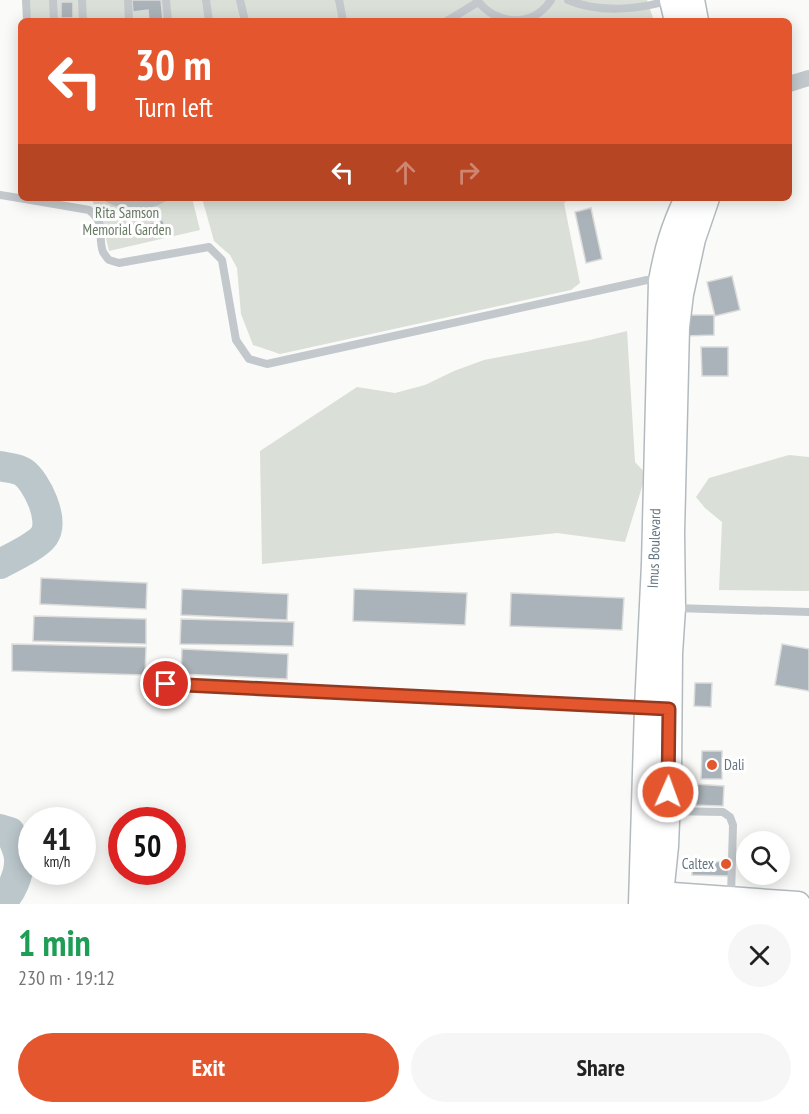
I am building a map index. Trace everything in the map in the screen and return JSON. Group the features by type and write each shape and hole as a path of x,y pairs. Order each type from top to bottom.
{"main road":[{"path":"672,0 676,18"},
{"path":"692,0 695,18"},
{"name":"Imus Boulevard","path":"651,899 666,846 656,811 669,773 658,709 670,653 662,607 661,281 669,242 686,201"},
{"name":"Imus Boulevard","path":"662,607 672,533 677,327 681,294 693,239 706,201"},
{"path":"651,899 731,899 798,904"}],"street":[{"path":"792,83 809,78"}],"lane":[{"path":"26,0 27,18"},
{"path":"53,0 54,18"},
{"path":"82,0 83,18"},
{"path":"128,0 129,18"},
{"path":"166,0 168,18"},
{"path":"206,0 209,18"},
{"path":"240,0 244,18"},
{"path":"339,0 342,18"},
{"path":"529,18 548,6 551,0"},
{"path":"568,0 581,6 612,8 649,7 672,0"},
{"path":"452,18 477,1 498,18"},
{"path":"0,195 18,197"},
{"path":"42,201 89,210 99,222 103,252 109,260 119,263 209,247 222,260 236,340 249,359 267,364 647,280 661,281"},
{"path":"114,201 137,206 158,201"},
{"path":"662,607 809,612"},
{"path":"166,684 658,709"},
{"path":"656,811 723,812 730,817 733,825 731,899"}],"green space":[{"path":"29,0 647,0 653,18 30,18"},
{"name":"Rita Samson Memorial Garden","path":"92,201 193,201 200,230 109,251 102,222"},
{"path":"203,201 566,201 564,203 580,283 571,290 280,354 253,345 241,314 237,268 230,255 214,241"},
{"path":"627,331 635,462 646,474 625,542 557,533 262,564 260,451 357,387 395,393 425,385 484,360"},
{"path":"789,455 809,457 809,591 719,590 722,522 696,497 709,478"}],"building":[{"path":"132,0 161,0 163,18 149,18 148,10 133,12"},
{"path":"61,2 73,2 73,18 61,18"},
{"path":"591,208 602,259 586,263 575,212"},
{"path":"163,220 167,235 150,239 146,224"},
{"path":"732,276 740,310 715,316 707,282"},
{"path":"686,315 714,315 714,335 686,336"},
{"path":"701,347 728,347 728,376 702,376"},
{"path":"41,578 147,583 146,609 40,604"},
{"path":"182,589 288,594 287,620 181,615"},
{"path":"354,589 467,593 465,625 353,621"},
{"path":"511,593 624,598 622,630 510,626"},
{"path":"34,616 146,619 146,644 33,641"},
{"path":"181,619 294,622 293,646 180,644"},
{"path":"12,644 146,647 145,675 12,671"},
{"path":"782,644 809,649 809,691 775,685"},
{"path":"182,649 288,654 287,679 181,674"},
{"path":"695,683 712,683 711,707 694,706"},
{"name":"Dali","path":"702,751 722,751 722,779 701,779"},
{"path":"695,784 724,786 723,806 694,805"},
{"path":"692,861 730,862 730,876 692,875"}],"waterway":[{"path":"0,466 23,472 34,484 43,502 47,521 47,529 41,540 0,564"},
{"path":"0,829 10,832 19,859 14,883 8,895 0,902"}],"place":[{"name":"Dali","path":"712,765"},
{"name":"Caltex","path":"726,864"}],"route":[{"path":"166,684 669,709 668,792"}]}
